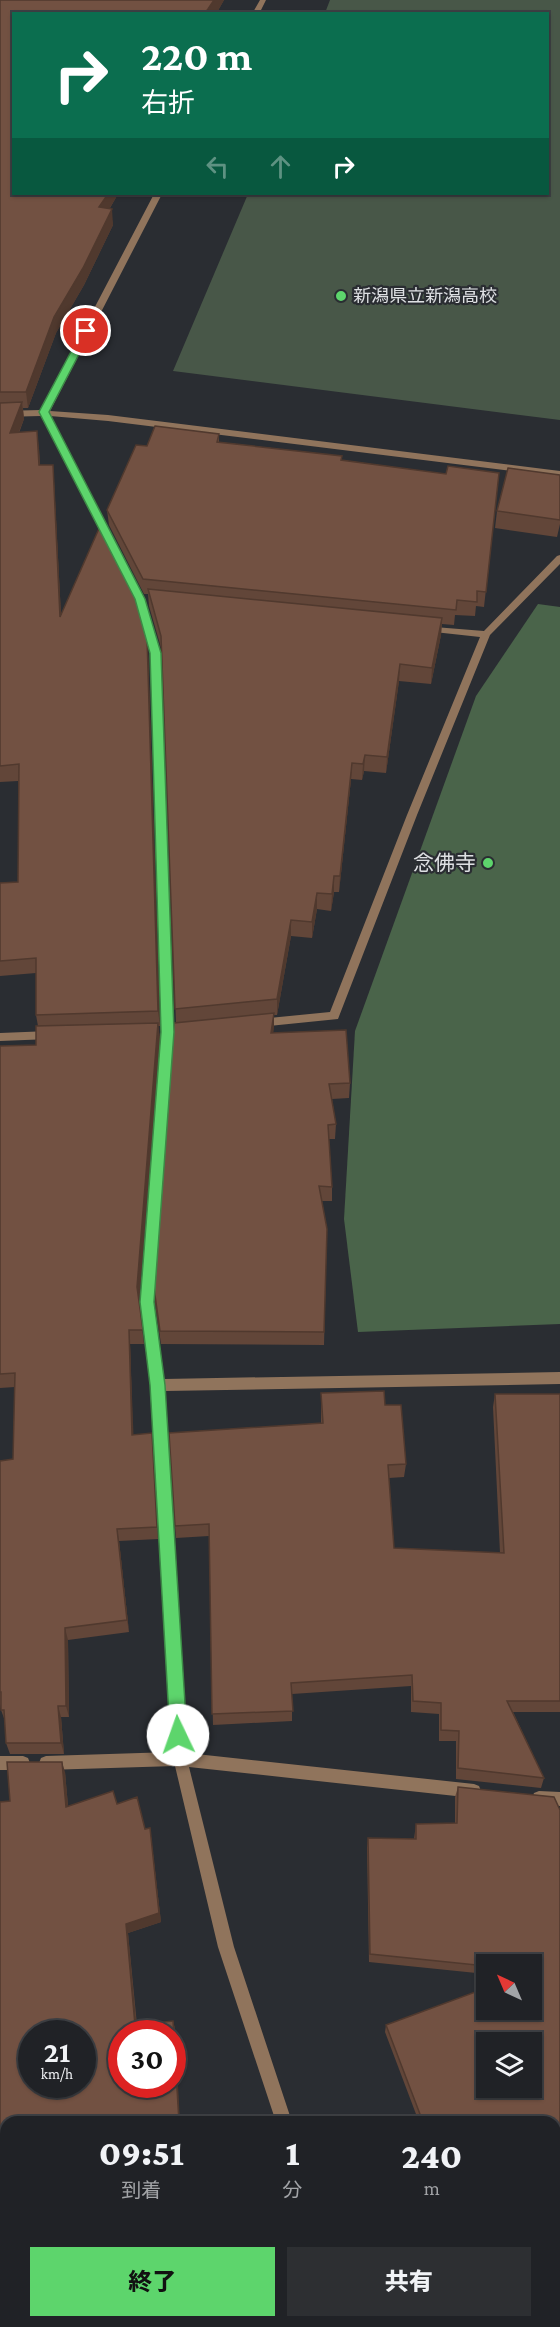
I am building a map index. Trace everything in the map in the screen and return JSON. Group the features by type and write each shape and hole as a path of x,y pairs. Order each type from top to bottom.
{"street":[{"path":"44,412 157,195"},
{"path":"44,412 140,599 155,653 168,1031 147,1302 158,1385 180,1759 226,1947 282,2116"},
{"path":"0,414 44,412 108,418 560,474"},
{"path":"251,1024 334,1016 412,815 486,634 560,558"},
{"path":"140,599 152,601"},
{"path":"414,627 486,634"},
{"path":"0,1037 60,1035"},
{"path":"158,1385 560,1378"},
{"path":"0,1763 86,1763 180,1759 493,1793"},
{"path":"527,1797 560,1799"}],"green space":[{"name":"新潟県立新潟高校","path":"330,0 560,0 560,420 173,371 248,195 549,195 549,12 325,12"},
{"name":"念佛寺","path":"538,604 560,607 560,1324 358,1332 344,1219 355,1031 476,696"}],"building":[{"path":"0,0 214,0 205,12 12,12 12,195 107,195 99,207 112,209 83,268 54,317 26,392 0,392"},
{"path":"22,402 10,433 37,431 39,465 53,465 60,617 101,524 132,584 147,637 158,1011 36,1015 36,958 0,961 0,883 18,882 19,764 0,766 0,403"},
{"path":"155,426 219,434 217,442 342,456 341,460 446,474 448,466 499,473 486,592 477,591 477,602 457,600 456,610 143,579 107,510 136,445 147,446"},
{"path":"508,468 560,475 560,520 497,511"},
{"path":"148,589 442,618 432,668 400,664 387,757 365,755 363,764 352,763 340,876 334,876 332,894 317,893 312,922 291,920 277,999 175,1009 161,636"},
{"path":"274,1013 271,1033 346,1030 350,1083 329,1084 336,1124 328,1125 332,1187 319,1186 327,1229 324,1332 160,1331 154,1288 174,1023"},
{"path":"158,1023 137,1287 143,1330 129,1330 132,1435 152,1433 157,1527 117,1529 127,1620 65,1628 66,1706 58,1706 61,1743 6,1743 4,1710 1,1710 0,1692 0,1461 13,1459 15,1373 0,1374 0,1046 36,1045 36,1026"},
{"path":"384,1391 385,1405 401,1405 406,1464 388,1465 394,1548 504,1553 495,1394 560,1394 560,1701 507,1701 544,1778 458,1768 459,1731 441,1730 441,1703 413,1701 412,1675 291,1683 293,1711 212,1714 209,1524 175,1526 169,1433 323,1423 321,1393"},
{"path":"7,1762 62,1762 66,1807 113,1791 117,1804 137,1797 145,1829 150,1828 159,1913 126,1924 135,2020 108,2020 108,2098 178,2098 179,2116 0,2116 0,1802 10,1801"},
{"path":"458,1787 554,1797 560,1810 560,2116 421,2116 386,2025 476,1992 476,2020 542,2020 542,1954 476,1954 476,1965 370,1954 368,1838 416,1839 416,1824 457,1823"}],"place":[{"name":"新潟県立新潟高校","path":"341,296"},
{"name":"念佛寺","path":"488,863"}],"route":[{"path":"86,331 44,412 140,599 155,653 168,1032 147,1302 158,1385 178,1735"}]}
